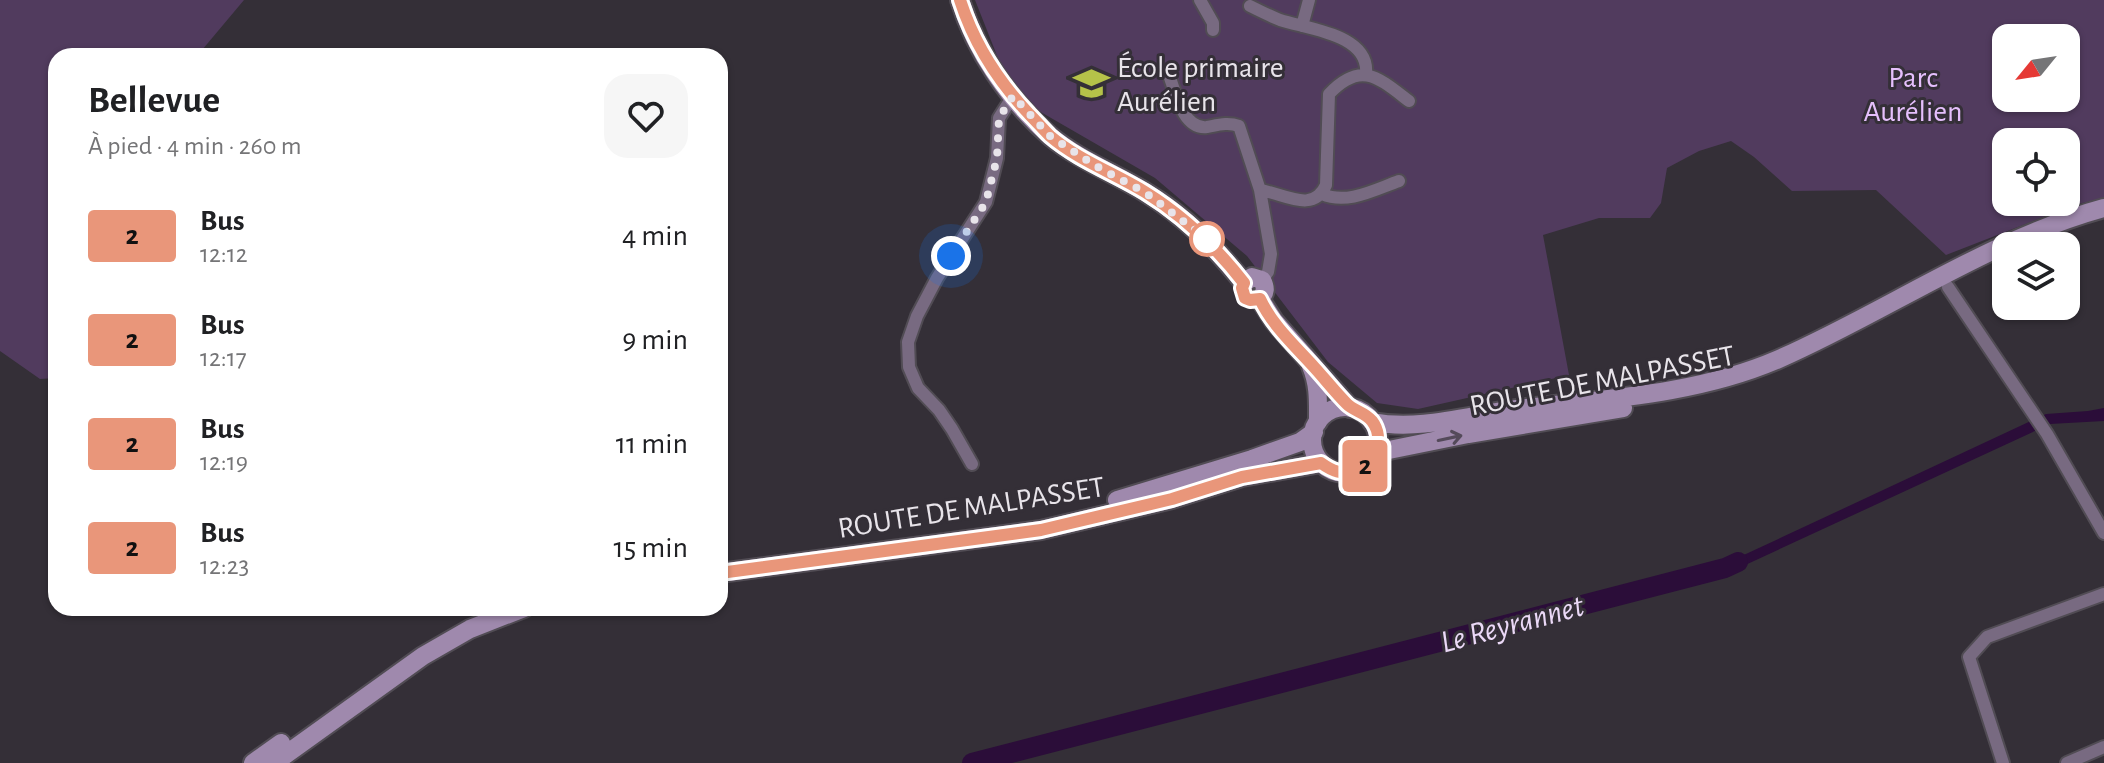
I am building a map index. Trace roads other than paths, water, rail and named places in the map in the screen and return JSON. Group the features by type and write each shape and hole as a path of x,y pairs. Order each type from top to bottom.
{"main road":[{"path":"960,0 968,27 986,61 1050,136 1146,193 1207,239 1255,288 1274,321 1350,408"},
{"name":"ROUTE DE MALPASSET","path":"1372,422 1415,425 1685,388 1743,373 1779,359 2037,231 2104,208"},
{"path":"2065,232 2104,221"},
{"name":"ROUTE DE MALPASSET","path":"1374,456 1384,451 1468,434 1699,396 1749,383 1992,265"},
{"path":"1308,360 1316,379 1319,398 1313,443 1321,463 1341,473 1353,472 1362,469 1374,456 1378,434 1363,412 1338,408 1327,413 1316,427"},
{"name":"ROUTE DE MALPASSET","path":"728,561 1035,519 1097,506 1300,442 1316,427"},
{"name":"ROUTE DE MALPASSET","path":"728,572 1041,530 1172,499 1242,477 1321,463"},
{"path":"253,763 417,646 476,616"},
{"path":"274,763 423,656 470,629 503,616"}],"street":[{"path":"1200,0 1213,23 1213,30"},
{"path":"1302,26 1309,0"},
{"path":"1250,6 1280,20 1327,31 1355,48 1367,66 1366,74"},
{"path":"1168,72 1182,111 1193,125 1201,128 1231,123 1239,126 1260,190 1271,254 1268,272 1255,288"},
{"path":"1260,190 1307,202 1322,194 1326,185 1329,94 1337,86 1366,74 1378,78 1409,101"},
{"path":"972,464 945,419 918,388 909,367 908,342 917,316 937,278 986,202 997,158 999,118 1013,96"},
{"path":"1322,194 1343,199 1399,181"},
{"path":"1948,287 2047,434 2104,533"},
{"path":"2003,763 1969,657 1987,637 2104,594"},
{"path":"2067,763 2104,747"}],"waterway":[{"name":"Le Reyrannet","path":"972,763 1725,568 1738,562"}],"place":[{"name":"École primaire Aurélien","path":"1091,84"}],"park label":[{"name":"Parc Aurélien","path":"1913,94"}]}
